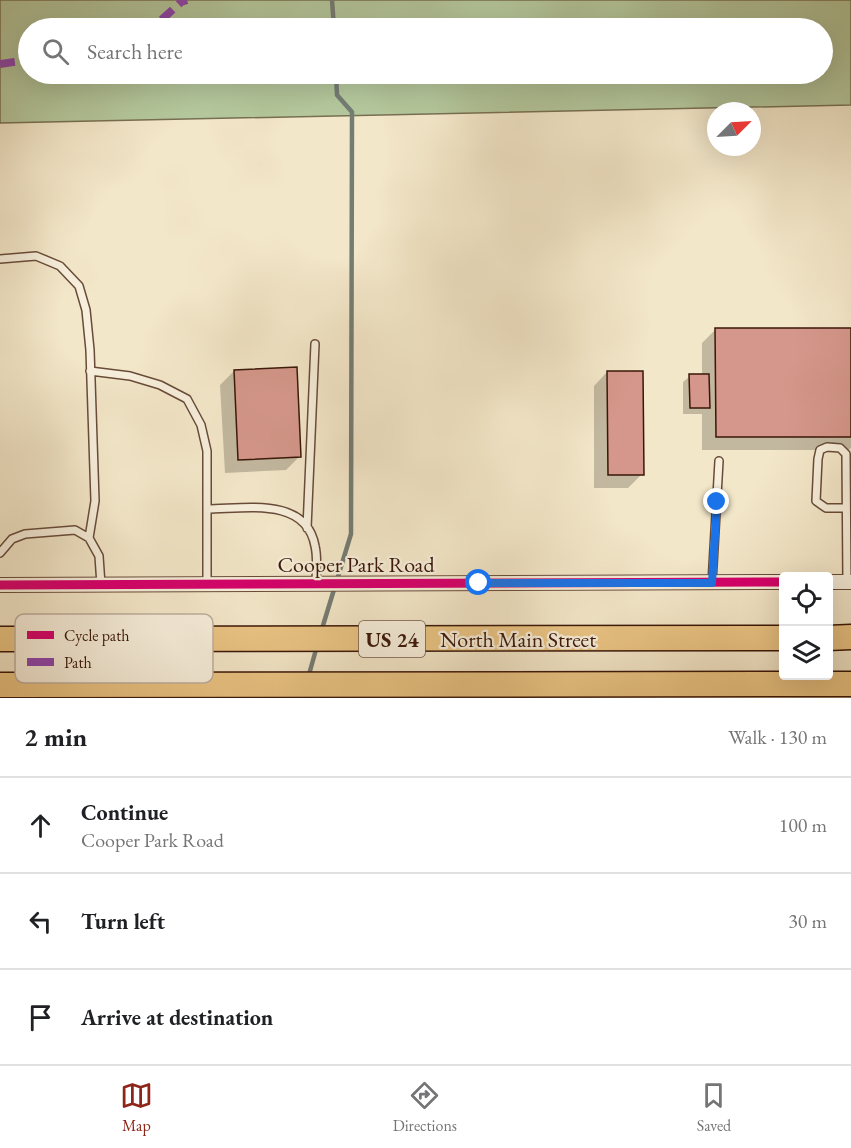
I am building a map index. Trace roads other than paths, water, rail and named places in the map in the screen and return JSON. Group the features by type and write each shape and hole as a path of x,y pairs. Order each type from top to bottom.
{"highway":[{"name":"North Main Street","path":"213,639 779,638"},
{"path":"833,638 851,638"},
{"name":"North Main Street","path":"0,639 15,639"},
{"name":"North Main Street","path":"0,686 851,684"}],"street":[{"name":"Cooper Park Road","path":"0,585 779,582"},
{"path":"833,582 849,582"}],"lane":[{"path":"0,259 36,256 60,266 79,286 86,310 90,371 95,501 89,538"},
{"path":"307,528 315,344"},
{"path":"90,371 130,376 160,385 187,399 201,425 207,452 207,584"},
{"path":"846,508 826,508 816,501 818,459 820,450 827,447 840,448 846,454 849,582"},
{"path":"712,583 719,461"},
{"path":"207,509 278,509 297,516 307,528 315,546 316,584"},
{"path":"0,553 12,539 26,534 75,530 89,538 99,556 101,585"}],"waterway":[{"path":"332,0 333,18"},
{"path":"321,632 351,534 352,112 337,95 336,84"},
{"path":"308,678 317,646"}]}
